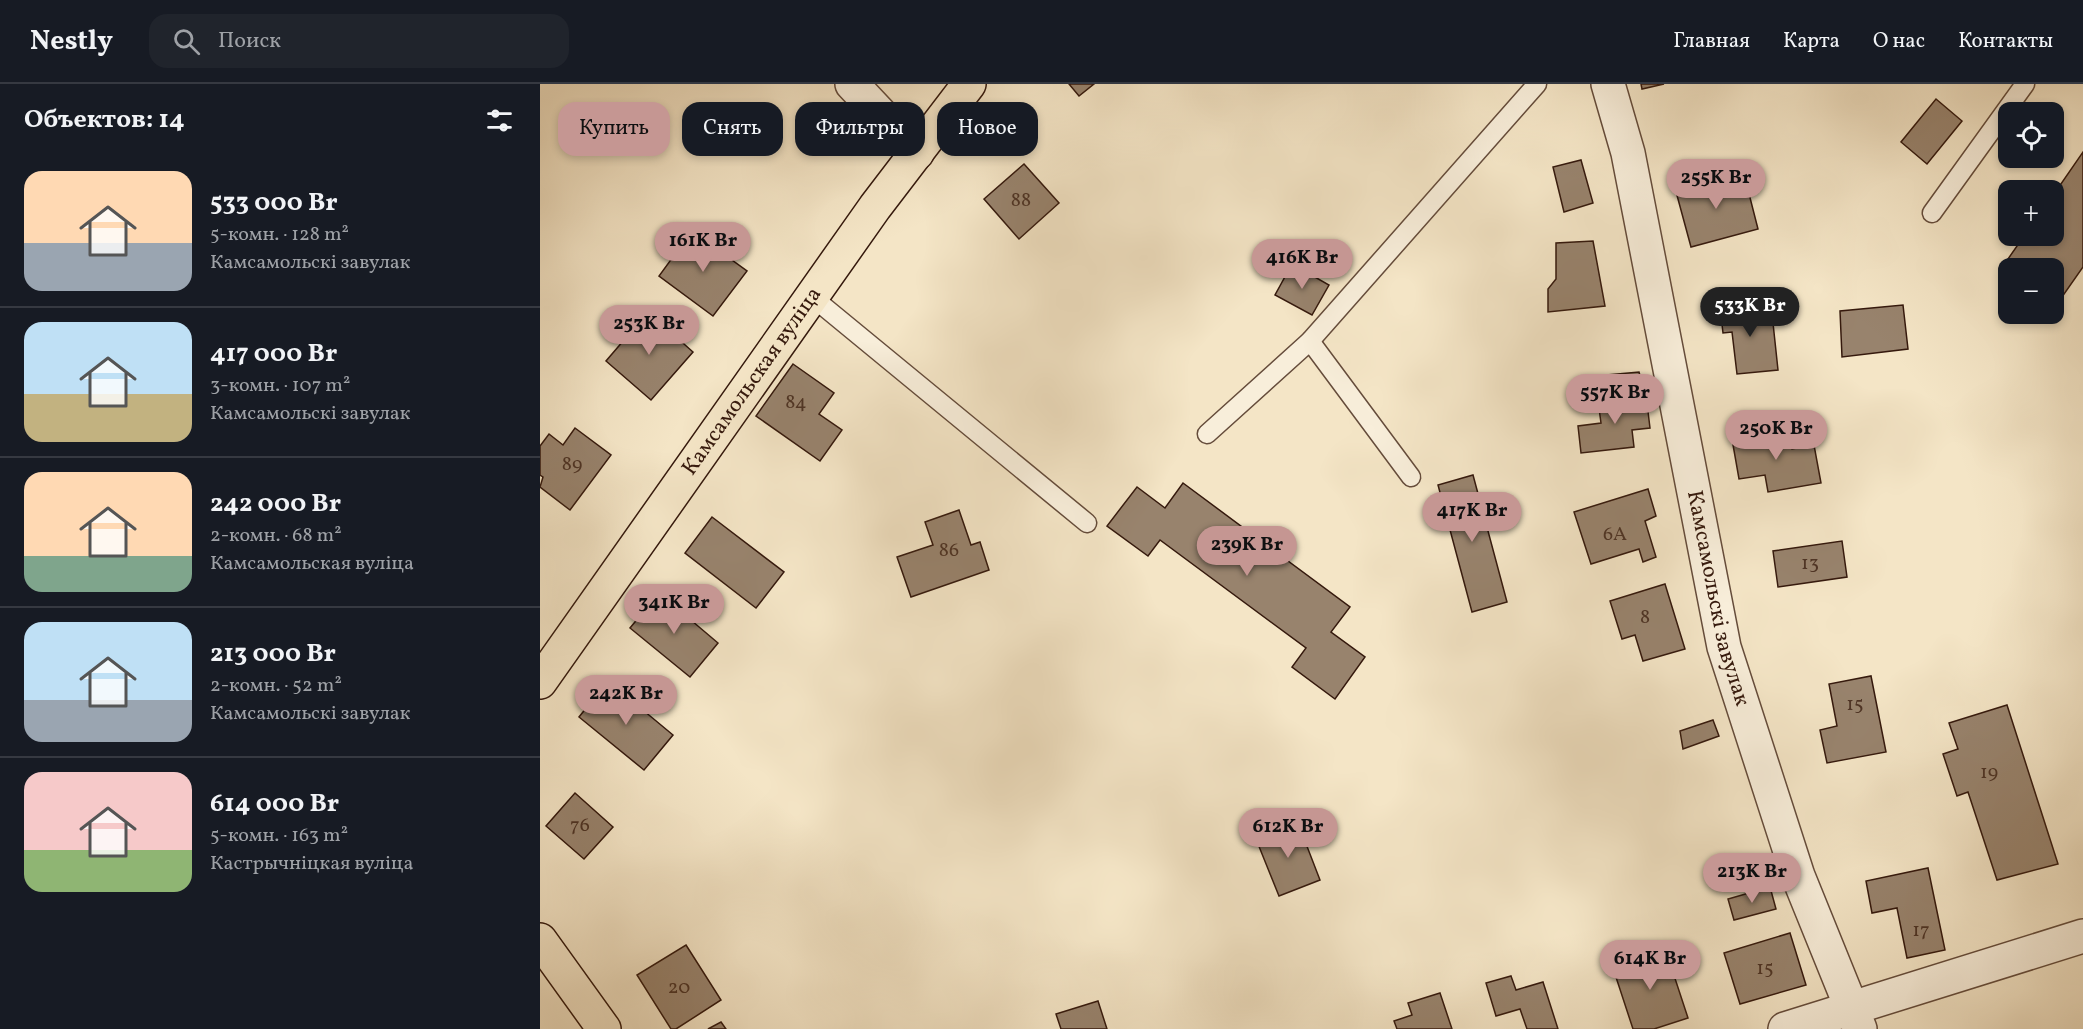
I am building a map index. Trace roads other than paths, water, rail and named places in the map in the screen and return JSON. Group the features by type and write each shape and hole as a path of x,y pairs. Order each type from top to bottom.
{"main road":[{"name":"Камсамольская вуліца","path":"925,142 969,84"},
{"name":"Камсамольская вуліца","path":"540,682 811,296 915,156"},
{"path":"540,940 604,1029"}],"street":[{"path":"852,84 869,102"},
{"name":"Камсамольскі завулак","path":"1608,84 1628,153 1724,647 1798,876 1856,1019"},
{"path":"1785,1029 1856,1019 2083,936"}],"lane":[{"path":"1207,434 1310,341 1537,84"},
{"path":"1932,213 2025,84"},
{"path":"811,296 1087,523"},
{"path":"1310,341 1411,477"}]}
